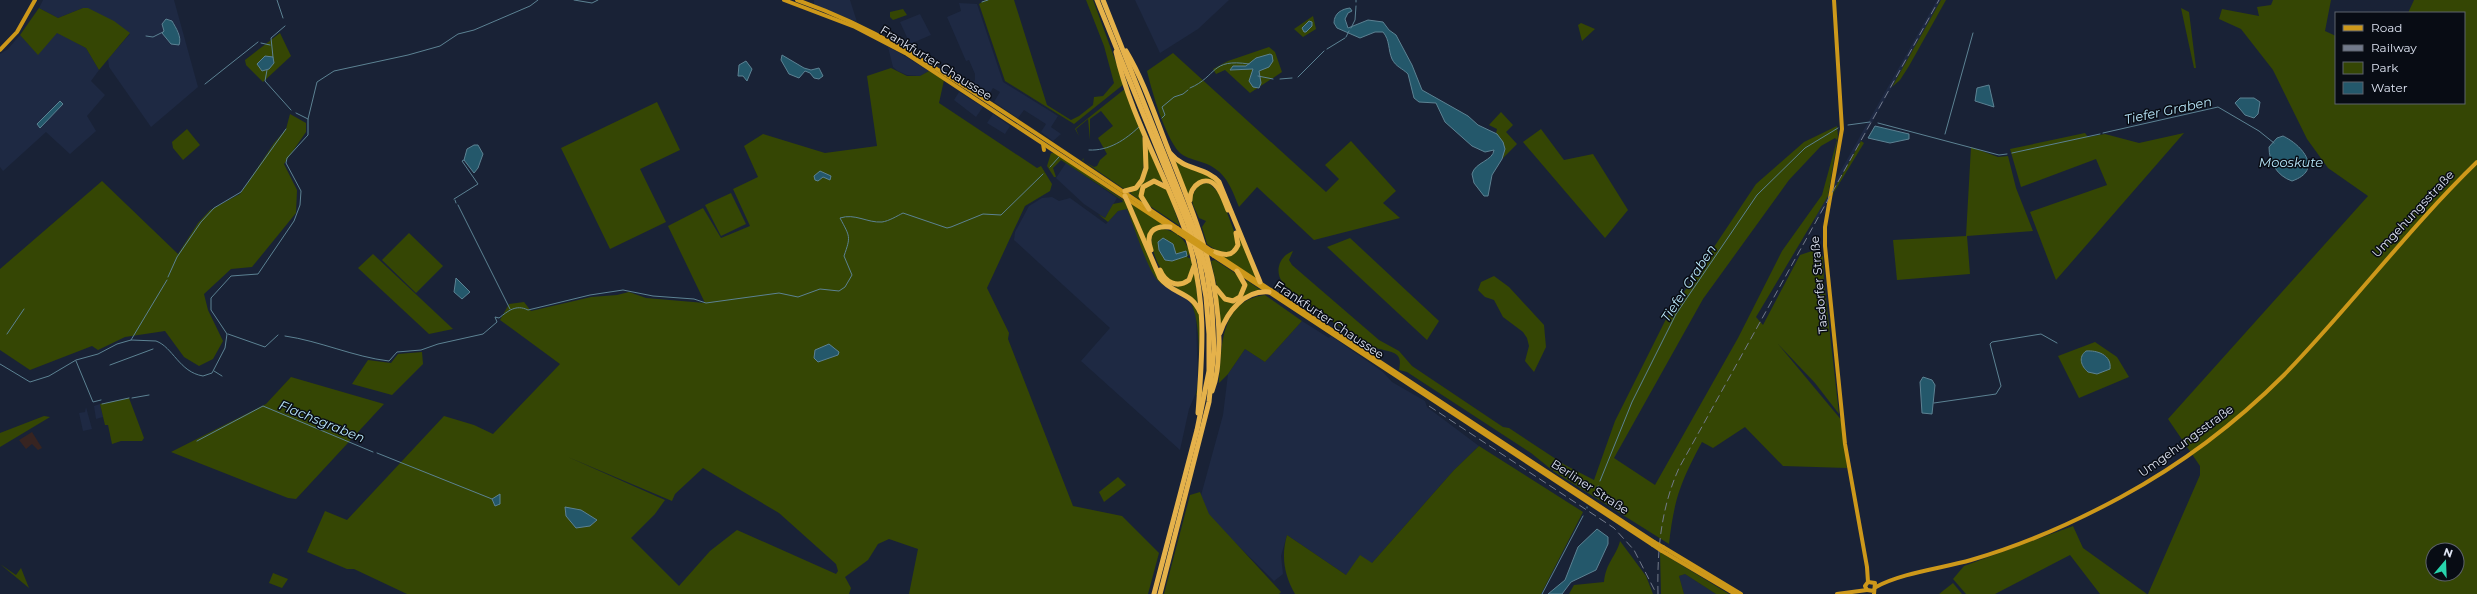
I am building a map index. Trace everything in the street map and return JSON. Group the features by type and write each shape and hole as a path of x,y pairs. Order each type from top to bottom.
{"highway":[{"path":"1097,0 1115,37 1191,220 1203,258 1211,297 1214,332 1213,374 1209,402"},
{"path":"1103,0 1115,37 1187,222 1202,275 1208,310 1209,361 1206,389 1197,430 1154,594"},
{"path":"1115,37 1119,68 1186,233 1194,263 1202,316 1203,369 1197,430"},
{"path":"1115,37 1133,62 1203,239 1214,285 1219,336 1218,366 1215,384 1209,402 1160,594"},
{"path":"1145,133 1144,175 1136,188 1125,194 1160,278 1169,287 1190,297 1202,316"},
{"path":"1169,152 1184,165 1210,173 1219,182 1260,282"},
{"path":"1150,209 1141,196 1142,190 1146,183 1157,181 1168,189"},
{"path":"1190,204 1190,192 1198,183 1210,182 1219,189 1238,238 1238,245 1229,255 1213,253"},
{"path":"1170,227 1156,227 1149,238 1152,252 1165,279 1175,284 1186,282 1193,272 1194,263"},
{"path":"1214,285 1224,299 1238,299 1242,295 1245,288 1237,271"},
{"path":"1219,336 1224,321 1235,306 1256,293 1269,292"}],"main road":[{"path":"0,50 17,32 35,0"},
{"name":"Frankfurter Chaussee","path":"784,0 855,27 896,48 1043,144 1051,147"},
{"name":"Frankfurter Chaussee","path":"797,0 853,22 899,45 1051,147 1150,209 1237,271 1433,400"},
{"name":"Tasdorfer Straße","path":"1834,0 1842,129 1825,227 1825,246 1845,444 1871,588"},
{"path":"1043,144 1044,150"},
{"name":"Umgehungsstraße","path":"1837,594 1871,588 1889,581 1976,559 2055,530 2121,498 2187,456 2237,417 2282,376 2317,339 2407,233 2477,162"},
{"name":"Frankfurter Chaussee","path":"1125,194 1179,233 1260,282 1430,394"},
{"name":"Berliner Straße","path":"1430,394 1662,549 1735,594"},
{"name":"Berliner Straße","path":"1433,400 1654,543"},
{"name":"Berliner Straße","path":"1662,549 1741,594"}],"shaded area":[{"path":"43,0 174,0 198,87 151,127 109,67 108,59 130,34 83,8 58,18 39,8"},
{"path":"814,0 850,0 857,22 814,5"},
{"path":"1135,0 1229,0 1198,29 1160,53"},
{"path":"1937,0 1941,0 1816,222 1814,218"},
{"path":"959,3 977,4 1003,82 1058,116 1051,127 1061,134 1053,141 1041,132 1046,124 1024,110 1018,118 994,102 1000,92 993,88 987,98 964,82 975,81 975,74 969,60 966,61 947,17 961,11"},
{"path":"920,14 931,35 910,44 900,22"},
{"path":"57,32 86,48 99,70 91,81 105,95 87,116 96,131 70,154 46,132 3,171 0,167 0,54 8,49 20,35 38,54"},
{"path":"888,47 929,71 920,76 907,75 898,71 893,67"},
{"path":"959,92 983,107 976,117 954,100"},
{"path":"993,114 1010,126 1005,134 987,123"},
{"path":"1066,163 1117,198 1105,218 1084,204 1056,178"},
{"path":"1052,197 1059,201 1070,198 1106,224 1118,211 1127,208 1155,277 1190,301 1196,316 1198,388 1189,409 1180,450 1081,361 1110,328 1014,240 1015,232 1029,206 1042,198"},
{"path":"1302,321 1329,338 1331,336 1383,372 1392,382 1425,401 1427,407 1479,446 1454,470 1372,563 1346,575 1287,535 1281,556 1283,574 1274,581 1209,517 1200,499 1223,415 1228,374 1245,349 1265,362"},
{"path":"100,404 103,417 96,419 94,406"},
{"path":"86,407 92,429 83,431 79,413 85,412"},
{"path":"32,432 42,448 38,450 32,444 26,449 19,440"},
{"path":"1685,574 1716,594 1684,594 1679,576"}],"green space":[{"path":"985,0 1014,0 1047,105 1071,120 1079,116 1093,105 1094,97 1103,96 1114,83 1104,46 1086,0 1093,0 1124,84 1074,124 1005,81 979,4"},
{"path":"1941,0 1946,0 1909,66 1900,80 1892,87"},
{"path":"2273,0 2331,0 2325,31 2335,36 2335,104 2465,104 2465,12 2408,12 2414,0 2477,0 2477,594 2148,594 2200,475 2200,466 2168,419 2368,196 2328,168 2307,139 2273,70 2241,29 2219,19 2222,9 2259,16 2257,7 2271,5"},
{"path":"39,8 58,18 83,8 88,8 114,21 130,33 99,70 86,48 57,33 38,55 20,35"},
{"path":"2181,8 2189,12 2196,68 2194,68"},
{"path":"903,9 907,15 893,20 890,17 890,12"},
{"path":"1313,16 1316,29 1303,37 1294,29"},
{"path":"1581,23 1595,29 1582,41 1578,25"},
{"path":"280,33 291,56 263,82 246,65 245,60"},
{"path":"1269,47 1275,52 1282,72 1250,93 1225,70 1216,74 1213,69 1228,61"},
{"path":"1173,53 1326,192 1339,179 1325,165 1351,141 1396,191 1383,203 1400,218 1314,240 1257,187 1239,207 1225,178 1207,164 1188,158 1181,154 1174,145 1164,125 1147,71"},
{"path":"891,68 907,76 920,76 929,71 944,80 939,103 1037,168 1041,166 1052,184 1050,191 1025,206 987,288 1009,333 1008,339 1073,506 1122,516 1159,553 1148,594 909,594 918,549 889,539 878,544 868,560 845,577 851,588 849,594 407,594 354,569 347,569 307,552 325,511 347,520 444,416 474,425 493,434 560,364 500,320 509,304 524,302 531,311 591,297 617,295 629,292 646,298 705,303 668,226 703,208 721,238 750,226 733,189 758,177 744,146 763,134 825,153 877,146 867,76","holes":["815,350 838,355 818,362 814,358","568,457 672,501 675,494 703,468 779,513 836,564 838,571 836,574 737,530 710,551 679,586 631,538 655,514 665,500"]},
{"path":"1126,88 1139,124 1144,148 1142,173 1137,186 1124,189 1085,162 1094,167 1097,166 1100,160 1107,154 1098,138 1113,126 1101,111 1090,119 1090,140 1088,119 1076,129 1079,136 1075,129"},
{"path":"657,102 680,150 640,169 666,222 610,249 561,148"},
{"path":"1501,112 1513,125 1506,132 1517,144 1502,159 1505,149 1496,134 1497,129 1489,125"},
{"path":"290,114 306,123 306,132 284,164 297,190 296,213 252,267 231,269 204,294 208,310 223,341 213,359 199,366 184,357 165,331 125,337 98,350 92,346 30,370 0,350 0,269 102,181 178,254 198,223 210,210 240,194 274,143 286,129"},
{"path":"1837,126 1838,136 1828,196 1756,317 1763,325 1800,255 1812,251 1823,256 1824,281 1839,414 1815,383 1778,344 1843,422 1847,468 1783,466 1745,427 1713,448 1702,442 1689,468 1676,502 1669,544 1553,471 1555,466 1552,470 1531,453 1407,372 1399,370 1400,360 1397,355 1371,346 1300,298 1280,279 1279,265 1281,260 1288,253 1293,251 1289,260 1292,265 1379,340 1399,351 1412,366 1503,427 1509,428 1565,465 1594,480 1615,421 1666,319 1756,184 1804,142","holes":["1835,138 1837,140 1822,195 1782,251 1738,338 1655,485 1614,458 1703,299 1789,180 1821,146"]},
{"path":"187,129 200,145 183,160 173,148 172,142"},
{"path":"1541,129 1564,160 1593,154 1628,210 1605,238 1523,142"},
{"path":"2085,133 2088,137 2105,134 2139,143 2184,133 2056,280 2030,212 2107,185 2096,159 2021,187 2010,149"},
{"path":"1147,139 1163,182 1154,179 1144,184 1141,201 1130,193 1142,183"},
{"path":"1861,141 1864,143 1831,197 1832,193"},
{"path":"1971,147 1998,157 2008,156 2016,188 2033,231 1967,236 1970,274 1897,280 1893,240 1966,236"},
{"path":"1051,153 1055,153 1125,201 1159,279 1188,297 1200,313 1199,395 1196,395 1199,360 1198,331 1193,306 1188,299 1180,293 1166,287 1155,277 1127,209 1118,211 1108,222 1098,214 1105,218 1113,204 1123,202 1122,200 1061,160 1053,168 1056,177 1054,177 1047,166"},
{"path":"1175,160 1211,176 1222,188 1201,180 1189,198"},
{"path":"1151,182 1164,186 1168,192 1180,226 1150,206 1143,199 1143,189"},
{"path":"1209,183 1220,194 1237,239 1237,245 1228,253 1217,251 1207,244 1202,227 1206,221 1199,218 1192,201 1193,194 1199,184"},
{"path":"731,193 746,224 721,236 705,205"},
{"path":"1130,201 1166,226 1157,226 1147,244"},
{"path":"1158,228 1169,230 1178,235 1188,247 1190,253 1187,257 1191,259 1192,269 1188,277 1183,282 1171,282 1162,271 1156,259 1152,247 1151,233"},
{"path":"409,233 443,266 416,293 382,260"},
{"path":"1240,237 1257,279 1222,256 1233,255"},
{"path":"1350,238 1439,321 1427,340 1327,247"},
{"path":"373,254 453,329 429,334 358,268"},
{"path":"1215,260 1241,277 1244,282 1238,298 1228,299 1217,287 1211,261"},
{"path":"1194,268 1198,303 1164,279 1185,284"},
{"path":"1494,276 1509,287 1544,325 1546,347 1534,372 1525,361 1529,346 1527,338 1523,332 1503,317 1494,300 1485,297 1478,290 1481,282"},
{"path":"1246,280 1262,291 1234,306 1220,330 1216,292 1224,300 1241,298 1246,288"},
{"path":"1265,295 1302,321 1265,362 1245,349 1228,374 1219,383 1223,341 1231,316 1239,306 1250,299"},
{"path":"2095,342 2117,357 2129,377 2079,398 2058,356","holes":["2105,355 2110,365 2088,372 2082,365"]},
{"path":"422,352 423,364 392,395 352,384 368,360 391,363 398,354"},
{"path":"291,377 384,404 296,499 288,498 171,452 266,404"},
{"path":"129,398 144,438 142,441 121,441 112,444 108,425 105,425 100,404"},
{"path":"44,416 50,417 0,447 0,433"},
{"path":"1479,446 1583,512 1541,594 1295,594 1286,573 1284,550 1287,535 1346,575 1360,555 1372,563 1454,470"},
{"path":"1118,477 1126,485 1104,502 1099,492"},
{"path":"1200,492 1209,514 1281,592 1279,594 1164,594 1190,495"},
{"path":"2073,526 2083,548 2147,594 2100,594 2070,555 1995,594 1966,594 1953,579 1964,566"},
{"path":"1620,541 1646,576 1653,594 1569,594 1574,585 1604,582 1607,569"},
{"path":"1660,552 1729,594 1716,594 1685,574 1679,576 1684,594 1661,594"},
{"path":"0,564 16,575 21,568 29,588"},
{"path":"273,573 288,579 282,588 269,583"},
{"path":"1953,583 1962,594 1939,594"}],"water":[{"path":"1350,8 1352,11 1348,13 1345,19 1348,28 1368,20 1383,22 1389,30 1396,35 1412,65 1422,90 1468,116 1478,125 1497,134 1503,142 1505,149 1502,159 1492,175 1488,196 1484,196 1474,183 1472,174 1477,167 1491,157 1494,150 1485,152 1472,146 1445,122 1436,103 1419,102 1414,98 1408,74 1397,66 1392,59 1387,38 1383,32 1375,32 1360,38 1337,28 1334,23 1335,17 1344,9"},
{"path":"166,19 172,21 177,30 180,39 179,45 171,44 162,33 164,31 162,24"},
{"path":"1309,21 1312,22 1312,26 1304,32 1302,28"},
{"path":"1270,54 1272,55 1273,61 1269,67 1259,71 1261,83 1259,88 1253,87 1249,81 1253,69 1230,70 1233,66 1246,66 1256,58"},
{"path":"782,55 804,68 811,70 819,68 823,76 819,79 814,78 810,73 805,71 799,78 789,74 781,60"},
{"path":"265,56 273,57 274,63 269,69 262,71 257,64"},
{"path":"746,61 752,69 747,81 743,76 738,76 739,65"},
{"path":"1989,85 1994,107 1975,101 1977,88"},
{"path":"2240,98 2254,98 2260,102 2258,114 2254,118 2245,115 2235,103"},
{"path":"60,101 63,104 40,128 37,124"},
{"path":"1875,126 1909,134 1909,139 1890,143 1868,138"},
{"name":"Mooskute","path":"2283,136 2297,145 2307,158 2307,171 2302,176 2292,181 2282,176 2278,172 2272,163 2269,153 2269,147 2277,138"},
{"path":"474,145 478,145 483,154 478,168 474,173 464,160 467,149"},
{"path":"820,171 831,176 830,180 823,177 818,181 815,180 814,176"},
{"path":"1163,238 1173,244 1176,254 1186,251 1187,256 1172,261 1165,260 1159,250 1158,242"},
{"path":"456,278 470,292 462,299 454,292"},
{"path":"829,344 839,352 838,355 818,362 814,358 815,350"},
{"path":"2086,351 2095,351 2103,354 2109,360 2110,369 2097,374 2088,372 2081,362 2082,356"},
{"path":"1923,377 1932,380 1935,385 1932,414 1922,413 1920,382"},
{"path":"500,494 500,504 495,506 492,499"},
{"path":"565,507 581,510 597,520 590,526 576,528 566,516"},
{"path":"1597,529 1608,537 1608,544 1596,570 1571,582 1562,594 1548,594 1565,580 1578,547"}],"waterway":[{"path":"277,0 283,18"},
{"path":"0,364 30,382 49,376 76,360 98,354 117,344 131,340 156,341 167,348 188,370 203,376 212,373 225,348 227,334 211,310 211,298 231,276 258,274 294,221 300,205 301,191 286,163 287,158 308,135 308,119 317,82 334,71 408,55 440,46 458,34 474,30 530,6 538,0"},
{"path":"574,0 592,3 598,0"},
{"path":"982,2 988,0"},
{"path":"1351,28 1355,20 1356,6"},
{"path":"273,57 271,38 285,26"},
{"path":"1346,37 1349,31"},
{"path":"146,36 153,37 163,32"},
{"path":"1945,134 1973,33"},
{"path":"1327,49 1345,38"},
{"path":"205,84 258,42"},
{"path":"261,43 270,45"},
{"path":"1298,77 1324,51"},
{"path":"1190,88 1221,66 1236,63 1249,64"},
{"path":"267,70 265,81 291,110"},
{"path":"1258,76 1273,79"},
{"path":"1280,79 1292,78"},
{"path":"1162,118 1165,115 1162,107 1174,97 1183,94 1188,90"},
{"name":"Tiefer Graben","path":"2103,133 2218,107 2259,131 2274,143"},
{"path":"296,113 308,119"},
{"name":"Tiefer Graben","path":"1848,125 1870,122"},
{"name":"Tiefer Graben","path":"1878,123 1999,155 2007,154"},
{"path":"1089,150 1110,147 1139,127"},
{"name":"Tiefer Graben","path":"1600,481 1632,402 1676,314 1757,195 1805,148 1838,128"},
{"path":"168,277 177,257 201,222 214,208 241,192 286,129"},
{"name":"Tiefer Graben","path":"2012,153 2100,134"},
{"path":"1050,167 1059,157"},
{"path":"454,199 478,184 462,161 464,160"},
{"path":"285,336 311,341 363,356 389,361 397,352 421,350 438,344 483,334 497,322 495,317 499,318 512,309 524,308 528,310 590,295 623,290 653,296 694,299 706,303 779,293 798,297 820,289 839,291 845,287 852,275 844,256 848,244 848,233 840,218 856,217 882,222 890,220 903,213 947,228 983,214 1001,215 1043,174"},
{"path":"458,205 510,309"},
{"path":"131,340 167,280"},
{"path":"7,334 24,309"},
{"path":"228,334 265,347 278,335"},
{"path":"1934,403 1996,394 2001,386 1990,344 1992,342 2041,334 2057,343"},
{"path":"110,365 153,349"},
{"path":"76,361 93,402 101,400"},
{"name":"Flachsgraben","path":"214,371 222,376"},
{"path":"132,398 149,395"},
{"path":"102,404 129,398"},
{"name":"Flachsgraben","path":"197,441 263,406 373,452"},
{"name":"Flachsgraben","path":"377,453 492,499"},
{"name":"Tiefer Graben","path":"1595,494 1598,486"},
{"name":"Tiefer Graben","path":"1542,594 1583,516"}],"railway":[{"path":"1658,594 1658,561 1661,530 1668,498 1679,468 1939,0"},
{"path":"1429,406 1614,528 1634,550 1655,591"}]}
